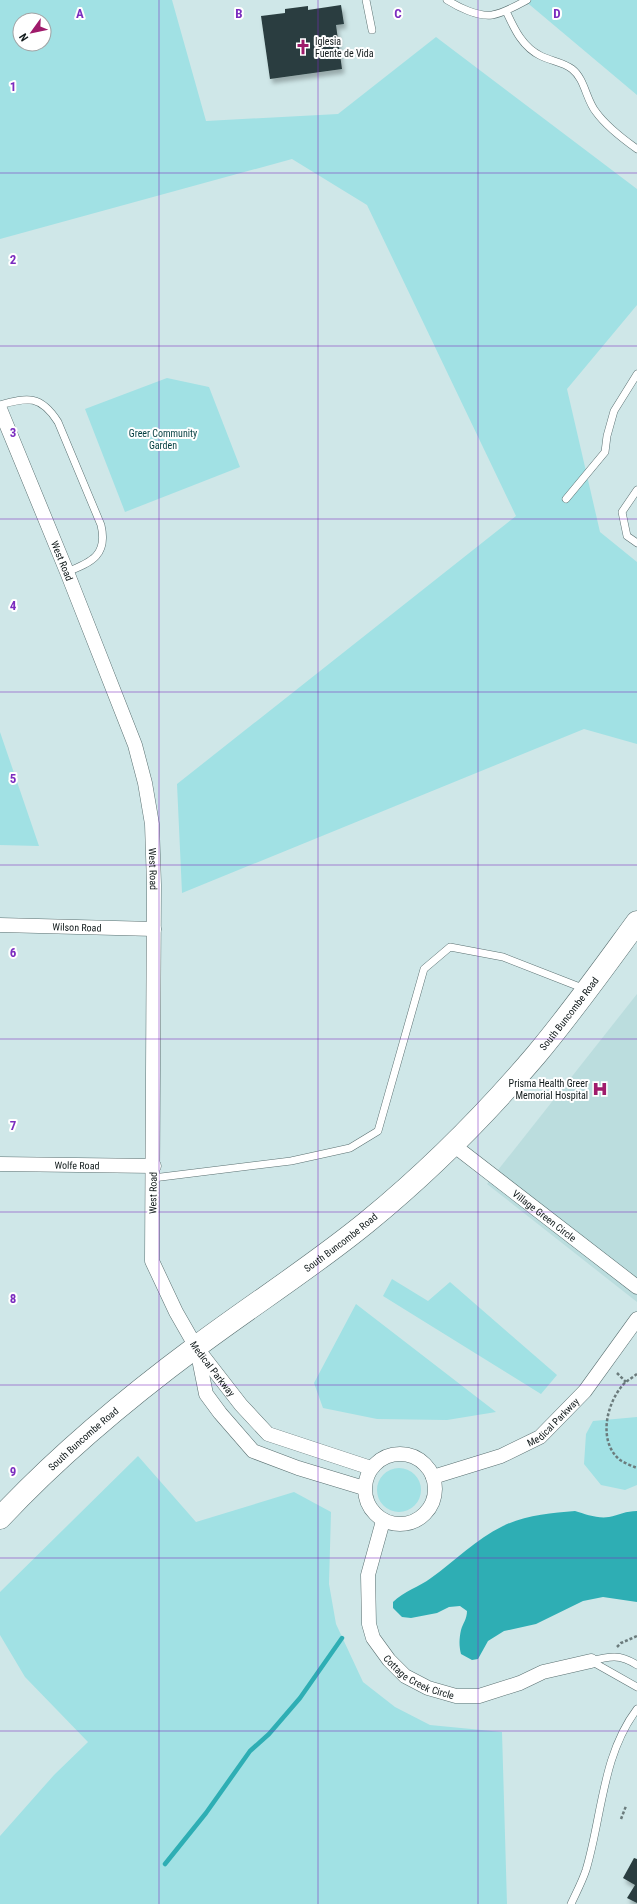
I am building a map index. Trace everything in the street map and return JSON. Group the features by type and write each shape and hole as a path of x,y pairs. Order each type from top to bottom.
{"main road":[{"name":"South Buncombe Road","path":"0,1518 70,1449 111,1413 196,1347 314,1263 366,1223 432,1165 495,1101 536,1054 587,990 637,922"}],"street":[{"name":"West Road","path":"0,409 67,572 135,745 146,783 152,824 154,929 152,1261 176,1312 196,1347"},
{"name":"Wilson Road","path":"0,924 154,929"},
{"name":"Village Green Circle","path":"452,1144 637,1287"},
{"name":"Wolfe Road","path":"0,1164 153,1172"},
{"name":"Medical Parkway","path":"433,1477 501,1456 540,1437 585,1391 637,1319"},
{"name":"Medical Parkway","path":"196,1347 241,1405 268,1434 371,1468"},
{"name":"Medical Parkway","path":"196,1347 206,1394 220,1413 253,1451 298,1468 364,1488"},
{"path":"399,1454 410,1455 420,1460 428,1467 433,1477 436,1489 434,1501 428,1512 418,1520 407,1524 395,1525 383,1521 369,1507 365,1498 364,1488 366,1478 371,1468 388,1456 399,1454"},
{"name":"Cottage Creek Circle","path":"383,1521 368,1575 370,1624 373,1638 389,1660 405,1676 428,1688 456,1696 479,1696 520,1683 543,1672 591,1661"}],"lane":[{"path":"366,0 372,30"},
{"path":"447,0 472,12 490,15 506,11 527,0"},
{"path":"506,11 520,39 533,51 573,69 579,78 595,112 637,149"},
{"path":"566,499 605,452 607,436 614,412 637,374"},
{"path":"0,405 23,399 36,400 50,409 58,422 101,526 104,539 97,556 85,565 67,572"},
{"path":"637,490 622,512 627,536 637,542"},
{"path":"153,1172 291,1160 350,1148 378,1131 424,969 450,947 503,957 587,990"},
{"path":"591,1661 610,1656 628,1660 637,1665"},
{"path":"591,1661 637,1687"},
{"path":"571,1904 585,1871 604,1789 616,1748 637,1709"}],"path":[{"path":"617,1373 626,1382"},
{"path":"637,1374 622,1385 611,1406 605,1424 610,1445 620,1459 637,1468"},
{"path":"616,1648 621,1643 637,1636"},
{"path":"621,1818 626,1806"}],"shaded area":[{"name":"Prisma Health Greer Memorial Hospital","path":"637,994 637,1302 487,1184"},
{"path":"575,1511 592,1516 605,1517 637,1511 637,1602 603,1597 583,1601 536,1624 504,1631 488,1641 478,1659 472,1660 461,1654 460,1636 467,1611 460,1606 449,1607 437,1613 411,1618 402,1617 393,1608 393,1602 397,1598 426,1581 493,1531 520,1519"}],"green space":[{"path":"0,0 172,0 206,121 338,114 436,37 637,189 637,305 567,389 600,532 637,562 637,744 584,729 182,893 177,784 516,516 367,205 292,159 0,239"},
{"path":"524,0 637,0 637,95"},
{"name":"Greer Community Garden","path":"167,378 209,387 240,467 125,512 85,409"},
{"path":"0,732 39,846 0,845"},
{"path":"392,1279 428,1301 450,1282 557,1375 541,1394 383,1296"},
{"path":"356,1304 496,1412 447,1420 377,1419 323,1408 314,1383"},
{"path":"637,1417 637,1485 625,1490 601,1485 584,1464 586,1434 593,1421"},
{"path":"138,1456 196,1522 294,1492 331,1512 329,1584 336,1624 363,1682 395,1707 430,1725 502,1732 507,1904 0,1904 0,1836 54,1775 88,1742 25,1677 0,1635 0,1592"},
{"path":"399,1468 411,1472 417,1478 421,1490 417,1502 411,1508 399,1512 387,1508 381,1502 377,1490 381,1478 387,1472"}],"building":[{"name":"Iglesia Fuente de Vida","path":"341,5 344,24 336,25 342,69 270,79 261,16 285,13 285,9 308,6 308,10"},
{"path":"634,1858 637,1859 637,1903 627,1898 635,1885 623,1878"}],"waterway":[{"path":"165,1864 206,1813 250,1751 269,1734 300,1698 342,1638"}],"place":[{"name":"Iglesia Fuente de Vida","path":"303,47"},
{"name":"Prisma Health Greer Memorial Hospital","path":"600,1089"}]}
